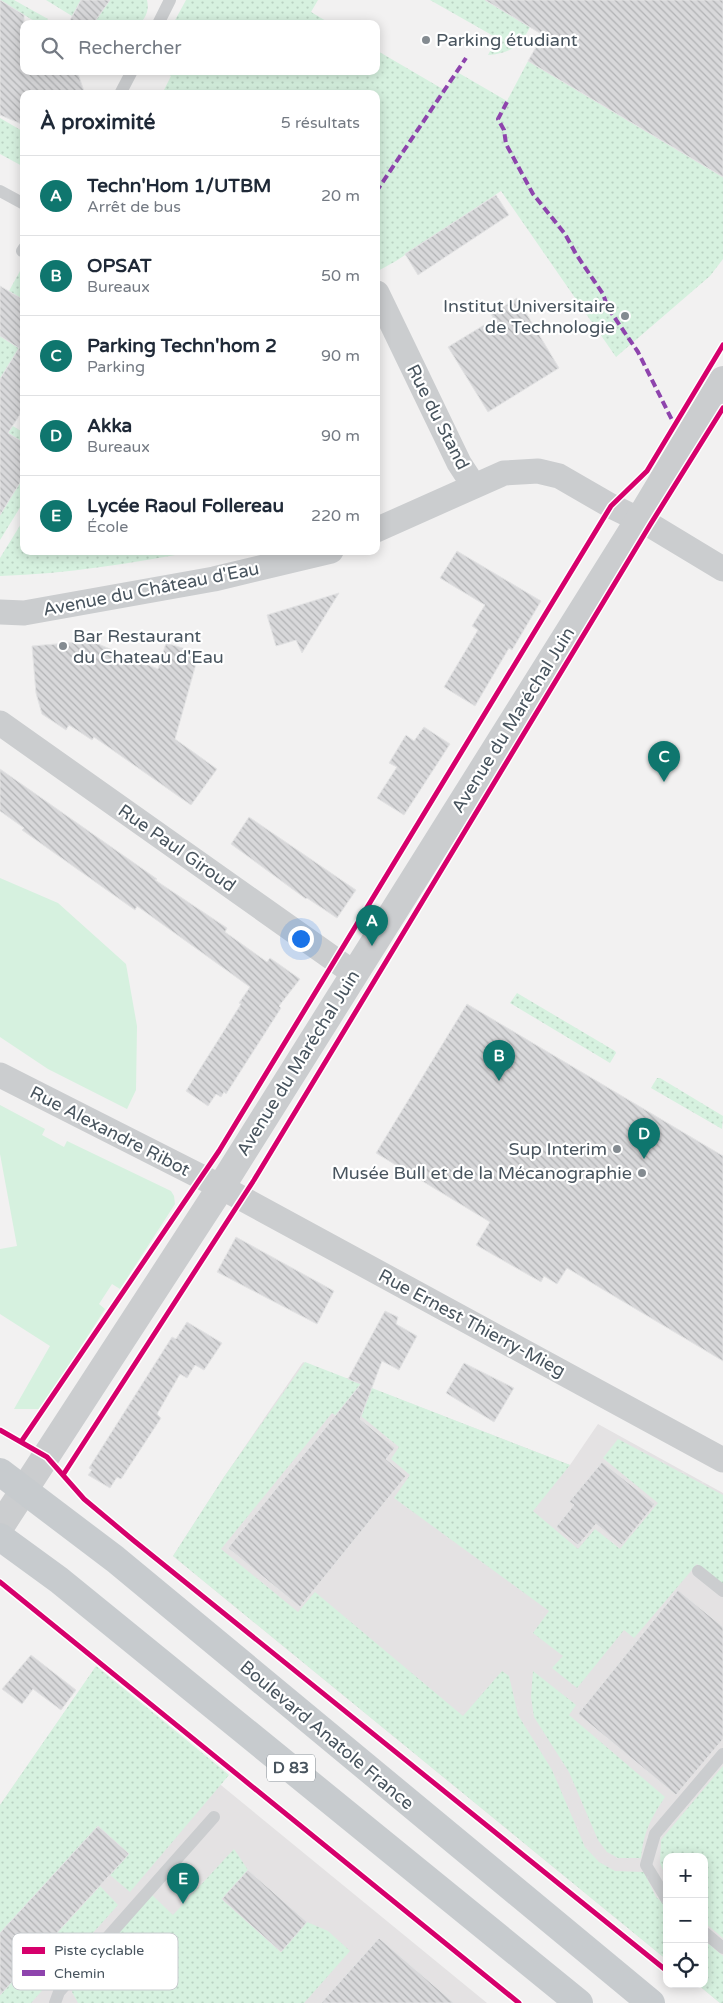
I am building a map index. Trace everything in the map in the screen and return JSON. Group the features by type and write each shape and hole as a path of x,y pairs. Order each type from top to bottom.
{"main road":[{"name":"Boulevard Anatole France","path":"0,1472 116,1559 651,2003"},
{"name":"D 83","path":"0,1537 59,1580 579,2003"}],"street":[{"name":"Rue du Stand","path":"380,299 459,463 474,486 504,473 538,471 559,476 650,525 723,569"},
{"path":"639,520 723,380"},
{"path":"380,528 474,486"},
{"name":"Avenue du Maréchal Juin","path":"0,1527 221,1187 639,520"},
{"name":"Avenue du Château d'Eau","path":"0,612 24,613 214,579 314,555"},
{"name":"Rue Paul Giroud","path":"0,723 354,974"},
{"name":"Rue Alexandre Ribot","path":"0,1075 221,1187"},
{"name":"Rue Ernest Thierry-Mieg","path":"221,1187 723,1460"}],"lane":[{"path":"160,20 170,0"},
{"path":"122,90 130,75"},
{"path":"0,191 20,202"},
{"path":"698,1571 723,1591"},
{"path":"666,1898 646,1865 656,1834 723,1754"},
{"path":"111,1933 214,1817"},
{"path":"708,1935 723,1948"},
{"path":"55,2003 61,1990"}],"shaded area":[{"path":"303,1362 570,1465 598,1424 723,1493 723,2003 720,2003 702,1988 708,1988 708,1853 663,1853 663,1957 173,1556 224,1477"},
{"path":"89,1677 487,2003 0,2003 0,1805"}],"green space":[{"path":"0,0 14,0 48,19 32,20"},
{"path":"46,0 81,0 72,16"},
{"path":"109,0 147,0 147,13 143,20 96,20"},
{"path":"186,0 318,0 311,12 324,20 175,20"},
{"path":"430,0 485,0 530,27 523,39 514,48 502,53 488,55 497,38"},
{"path":"380,52 446,91 457,72 507,101 528,61 723,177 723,259 710,276 616,357 501,191 380,270 380,90 164,90 171,76 169,75 380,75"},
{"path":"0,118 20,130 20,165 0,154"},
{"path":"20,271 20,298 9,291"},
{"path":"0,336 19,348 0,379"},
{"path":"13,426 20,430 20,440 8,433"},
{"path":"20,482 20,508 0,540 0,515"},
{"path":"20,526 20,555 175,555 49,573 0,576 0,558"},
{"path":"0,878 58,903 126,964 137,1026 136,1090 127,1109 48,1069 0,1037"},
{"path":"517,993 615,1051 616,1053 610,1063 510,1003"},
{"path":"657,1078 723,1116 722,1129 651,1088"},
{"path":"0,1105 45,1129 42,1135 64,1147 67,1141 171,1191 174,1196 175,1204 120,1289 112,1284 99,1304 105,1309 41,1409 14,1409 50,1346 0,1314 0,1249 17,1246 0,1154"},
{"path":"305,1362 570,1465 533,1511 578,1549 595,1529 620,1549 658,1503 603,1458 618,1439 723,1495 723,1585 697,1564 634,1638 624,1630 577,1688 552,1668 563,1656 533,1633 549,1611 394,1498 410,1475 391,1459 399,1447 350,1407 340,1418 332,1413 221,1549 298,1612 315,1592 463,1716 502,1671 509,1676 518,1715 552,1770 585,1847 599,1862 615,1871 644,1872 656,1897 663,1903 663,1957 173,1556 224,1477"},
{"path":"96,1666 229,1775 130,1892 110,1875 129,1854 98,1827 0,1933 0,1805"},
{"path":"533,1671 576,1705 569,1715 665,1797 655,1812 649,1826 641,1858 618,1858 607,1852 598,1840 569,1772 534,1717 531,1697"},
{"path":"723,1766 723,1938 708,1925 708,1853 663,1853 663,1870 660,1863 661,1840"},
{"path":"234,1849 248,1870 222,1899 280,1951 307,1922 328,1931 350,1951 304,2003 78,2003 73,1990 178,1990 178,1933 118,1933 152,1895 173,1915"},
{"path":"100,1886 118,1905 93,1933 57,1933"},
{"path":"708,1943 723,1956 723,2003 720,2003 702,1988 708,1988"},
{"path":"12,1982 12,1990 43,1990 31,2003 0,2003 0,1995"}],"building":[{"path":"0,0 24,15 24,20 20,20 20,75 78,75 84,90 20,90 20,123 0,115"},
{"path":"81,0 110,0 96,20 70,20"},
{"path":"485,0 723,0 723,177 528,61 543,35"},
{"path":"496,195 509,215 418,275 405,254"},
{"path":"0,286 20,298 20,414 8,433 20,440 20,482 0,515 0,379 19,348 0,336"},
{"path":"517,298 559,368 488,412 448,347 494,319 491,314"},
{"path":"457,551 541,601 512,650 509,648 475,706 444,687 478,630 472,626 485,605 440,578"},
{"path":"339,593 302,653 296,640 276,646 267,615"},
{"path":"91,641 158,669 166,643 199,653 175,739 217,769 191,805 94,737 92,740 69,725 66,730 42,714 36,693 32,646"},
{"path":"424,727 450,744 404,815 377,798 397,767 389,763 406,735 414,741"},
{"path":"0,769 157,879 155,880 227,928 225,932 267,962 270,958 300,979 279,1006 281,1008 226,1094 224,1092 221,1097 216,1094 208,1106 186,1091 250,987 137,906 135,910 22,830 24,828 0,811"},
{"path":"249,817 356,890 337,918 306,899 231,844"},
{"path":"467,1004 723,1156 723,1361 567,1268 557,1284 544,1276 541,1282 476,1245 490,1222 376,1153"},
{"path":"236,1237 334,1291 317,1324 217,1272"},
{"path":"385,1311 398,1317 396,1324 417,1336 399,1370 382,1361 360,1419 395,1448 386,1459 406,1476 300,1607 228,1548 361,1384 348,1379"},
{"path":"187,1322 222,1343 204,1370 195,1365 187,1378 180,1374 157,1414 161,1418 121,1479 117,1477 110,1488 88,1475 92,1470 89,1468 172,1337 176,1339"},
{"path":"464,1363 514,1388 494,1422 446,1393"},
{"path":"602,1462 655,1504 622,1545 596,1524 578,1545 556,1527 574,1505 569,1502"},
{"path":"678,1590 723,1627 723,1739 676,1795 578,1714"},
{"path":"31,1655 76,1690 61,1710 33,1689 22,1704 2,1689"},
{"path":"98,1826 129,1854 57,1933 12,1933 12,1982 0,1995 0,1933"},
{"path":"248,1870 307,1922 281,1952 222,1899"},
{"path":"379,1938 454,2003 321,2003"}],"marked path":[{"path":"380,186 466,58"},
{"path":"507,102 498,119 504,130 506,144 533,194 565,234 603,294 608,308 638,352 675,426"}],"cycle path":[{"path":"21,1442 219,1151 611,506 647,471 723,345"},
{"path":"63,1475 254,1180 650,525 723,408"},
{"path":"0,1430 47,1457 84,1499 133,1540 663,1968"},
{"path":"0,1582 519,2003"}],"place":[{"name":"Parking étudiant","path":"426,40"},
{"name":"Institut Universitaire de Technologie","path":"625,316"},
{"name":"Bar Restaurant du Chateau d'Eau","path":"63,646"},
{"name":"Parking Techn'hom 2","path":"664,782"},
{"name":"Techn'Hom 1/UTBM","path":"372,946"},
{"name":"OPSAT","path":"499,1081"},
{"name":"Sup Interim","path":"617,1149"},
{"name":"Akka","path":"644,1159"},
{"name":"Musée Bull et de la Mécanographie","path":"642,1173"},
{"name":"Lycée Raoul Follereau","path":"183,1904"}]}
